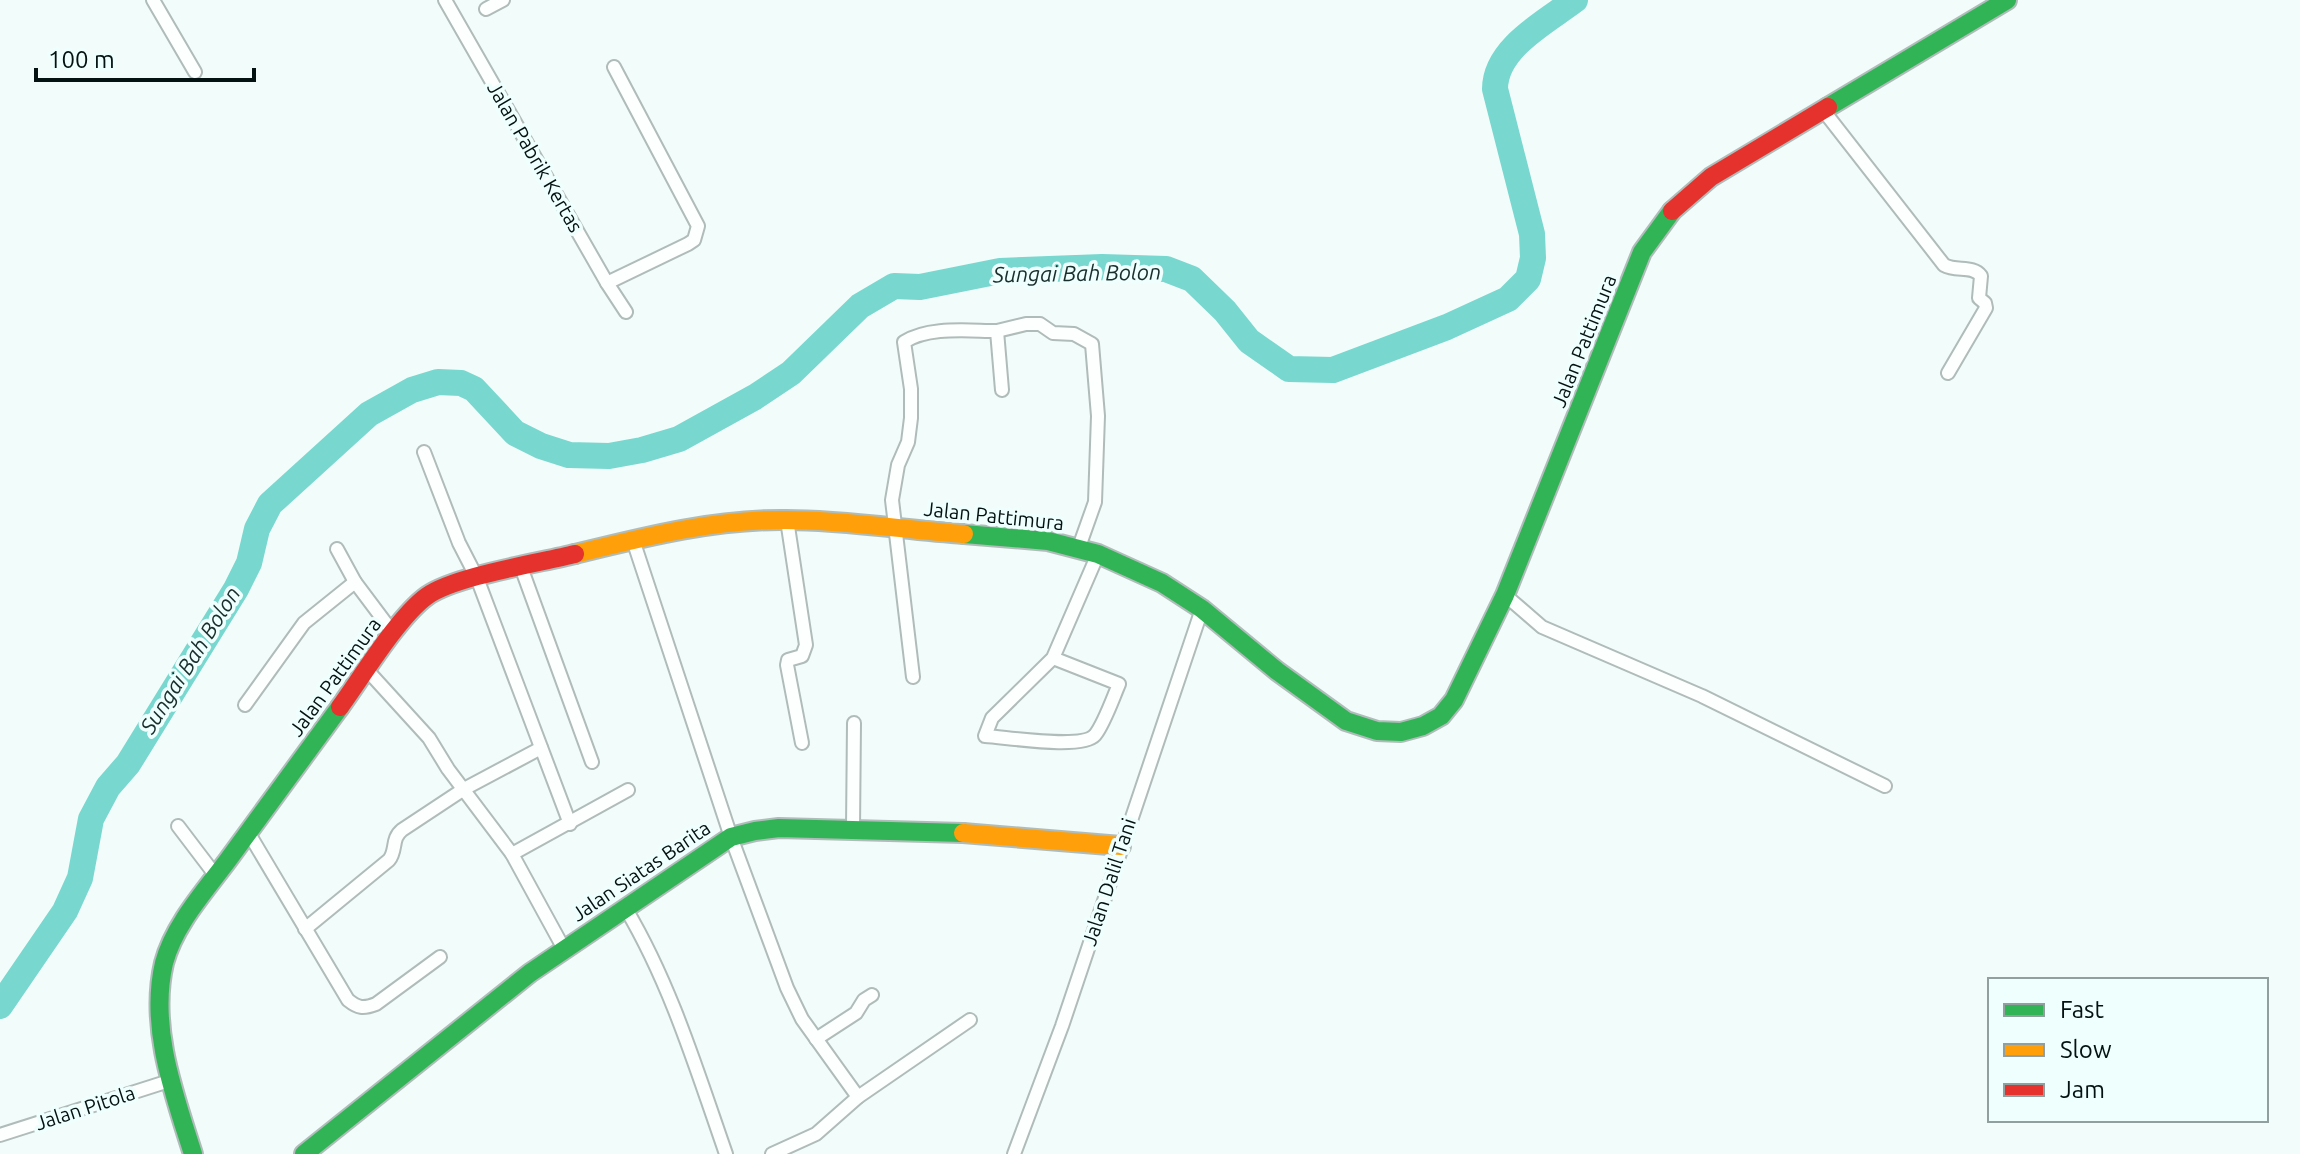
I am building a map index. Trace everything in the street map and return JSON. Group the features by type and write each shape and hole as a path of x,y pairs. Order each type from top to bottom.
{"street":[{"path":"153,0 195,72"},
{"name":"Jalan Pabrik Kertas","path":"445,0 626,312"},
{"path":"486,9 503,0"},
{"name":"Jalan Pattimura","path":"193,1154 169,1081 159,1011 165,960 174,939 216,876 408,614 428,595 440,588 521,567 633,540 717,525 787,520 1048,541 1098,554 1162,583 1202,609 1277,671 1346,721 1377,731 1401,732 1423,726 1441,716 1454,700 1488,632 1642,252 1666,215 1687,194 1711,177 2007,0"},
{"path":"607,283 688,244 694,240 698,226 614,67"},
{"path":"1823,110 1944,265 1975,270 1981,276 1979,298 1986,308 1948,373"},
{"path":"913,677 892,500 898,465 908,442 911,418 911,389 904,342 945,331 997,331 1040,324 1057,335 1074,334 1092,344 1098,416 1095,502 1079,547"},
{"path":"997,331 1002,390"},
{"path":"424,452 459,543 477,578 570,824"},
{"path":"787,520 806,645 802,656 788,660 787,665 802,743"},
{"path":"633,540 731,837 787,988 802,1019 858,1097"},
{"path":"337,549 355,582 394,634"},
{"path":"1053,658 1119,684 1095,735 1077,742 985,736 992,718 1053,658 1098,554"},
{"path":"521,567 592,762"},
{"path":"245,705 304,623 355,582"},
{"path":"1502,600 1542,627 1702,696 1885,786"},
{"name":"Jalan Dalil Tani","path":"1014,1154 1062,1026 1202,609"},
{"path":"367,670 429,738 512,854 564,949"},
{"path":"853,829 854,723"},
{"path":"305,929 389,860 397,834 464,789 541,748"},
{"path":"512,854 628,790"},
{"path":"178,826 216,876"},
{"name":"Jalan Siatas Barita","path":"304,1154 530,973 731,837 760,829 853,829 974,832 1121,846"},
{"path":"248,832 348,1000 357,1007 376,1004 440,957"},
{"path":"626,909 680,1023 726,1154"},
{"path":"816,1039 856,1013 864,1000 872,995"},
{"path":"772,1154 816,1134 858,1097 970,1020"},
{"name":"Jalan Pitola","path":"0,1135 169,1081"}],"waterway":[{"name":"Sungai Bah Bolon","path":"0,1006 65,911 80,878 91,819 108,787 128,764 236,589 249,563 257,529 270,504 369,414 412,390 438,382 461,383 474,389 515,433 541,446 569,455 609,456 642,450 679,439 755,397 791,373 860,306 894,286 920,287 1000,271 1102,267 1166,269 1192,279 1225,311 1249,341 1289,369 1333,370 1447,327 1508,299 1528,279 1533,258 1532,234 1495,89 1497,74 1503,61 1524,37 1575,0"}],"traffic: fast":[{"path":"1828,107 2007,0"},
{"path":"964,534 1048,541 1098,554 1162,583 1202,609 1277,671 1346,721 1377,731 1401,732 1423,726 1441,716 1454,700 1505,595 1642,252 1672,211"},
{"path":"193,1154 172,1084 162,1036 160,987 164,963 175,935 191,909 340,707"},
{"path":"304,1154 530,973 731,837 779,828 963,833"}],"traffic: slow":[{"path":"575,554 680,530 759,520 830,522 964,534"},
{"path":"963,833 1121,846"}],"traffic: jam":[{"path":"1672,211 1711,177 1828,107"},
{"path":"340,707 393,632 427,596 477,576 575,554"}]}
